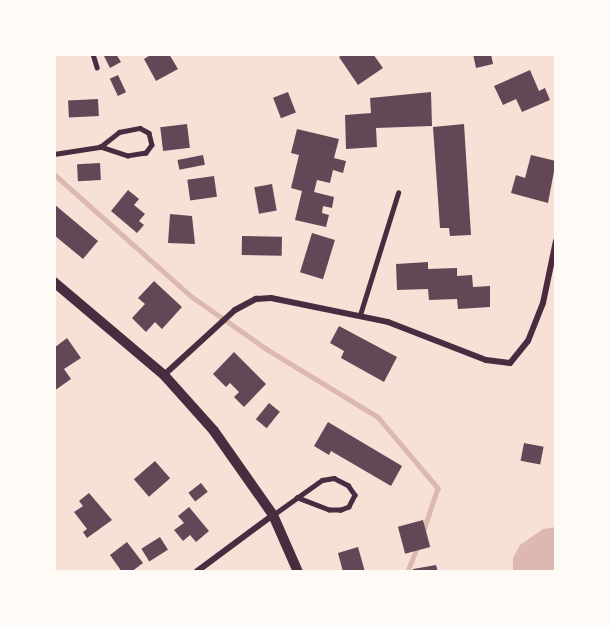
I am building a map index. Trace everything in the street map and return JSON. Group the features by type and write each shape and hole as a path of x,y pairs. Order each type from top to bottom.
{"street":[{"path":"164,375 232,313 256,299 271,298 360,315 486,360 510,363 528,341 543,303 556,241"},
{"path":"54,282 164,375 214,431 273,515 298,572"},
{"path":"196,572 273,515"}],"lane":[{"path":"93,54 97,67"},
{"path":"54,154 100,147 128,156 146,153 152,145 149,133 140,128 119,132 100,147"},
{"path":"360,315 398,192"},
{"path":"273,515 297,498 328,478 348,485 355,495 349,507 341,510 329,510 297,498"}],"shaded area":[{"path":"556,527 556,572 513,572 513,558 520,545 543,529"}],"building":[{"path":"103,54 116,54 121,62 110,68"},
{"path":"152,54 169,54 178,69 156,81 144,59"},
{"path":"344,54 373,54 383,68 358,85 339,57"},
{"path":"473,54 491,54 493,64 476,68"},
{"path":"530,70 539,91 545,88 550,100 522,112 516,99 503,105 494,86"},
{"path":"118,75 126,92 118,96 110,79"},
{"path":"288,92 296,113 281,118 273,98"},
{"path":"431,92 432,126 376,128 377,147 346,149 345,115 371,113 370,98"},
{"path":"98,99 99,116 69,118 68,101"},
{"path":"187,124 190,148 163,151 160,127"},
{"path":"464,124 471,235 450,236 449,228 440,228 433,127"},
{"path":"297,129 339,139 334,158 346,161 343,173 333,170 330,183 317,180 314,192 334,197 332,208 323,206 322,213 329,215 326,227 295,220 302,191 291,188 299,155 291,153"},
{"path":"203,155 205,165 179,170 177,160"},
{"path":"531,155 556,161 548,203 511,193 516,175 525,178"},
{"path":"100,163 101,180 78,181 77,164"},
{"path":"214,176 217,197 190,201 187,180"},
{"path":"272,184 277,211 259,214 254,187"},
{"path":"128,190 139,199 134,205 145,214 139,221 144,225 137,233 111,211"},
{"path":"54,204 98,241 83,259 54,235"},
{"path":"170,214 192,216 195,244 168,243"},
{"path":"312,233 335,240 323,279 300,272"},
{"path":"242,236 282,237 282,256 242,255"},
{"path":"428,262 428,269 457,268 457,276 472,275 473,287 490,286 490,307 458,309 457,299 429,300 428,289 397,290 396,264"},
{"path":"154,281 182,307 162,329 155,322 146,332 132,318 145,304 138,298"},
{"path":"339,326 397,357 384,382 341,358 344,351 330,343"},
{"path":"67,338 81,358 64,369 71,379 54,391 54,348"},
{"path":"234,352 266,384 244,407 234,397 239,392 230,383 226,387 213,374"},
{"path":"269,403 280,412 267,428 256,419"},
{"path":"328,422 402,466 391,486 331,451 329,455 314,446"},
{"path":"524,443 544,447 540,464 521,461"},
{"path":"155,461 170,478 149,497 134,479"},
{"path":"201,483 208,492 195,502 188,493"},
{"path":"89,493 112,520 87,538 83,532 87,529 74,512 83,506 79,501"},
{"path":"189,507 209,531 196,542 190,535 183,541 174,530 184,523 178,516"},
{"path":"423,520 430,547 405,554 398,527"},
{"path":"160,537 168,550 149,561 141,549"},
{"path":"127,542 143,563 131,572 122,572 110,555"},
{"path":"358,547 365,572 343,572 338,553"},
{"path":"436,565 438,572 414,572 413,569"}],"waterway":[{"path":"54,174 191,296 268,350 378,417 438,488 423,533"},
{"path":"407,572 417,547"}]}
